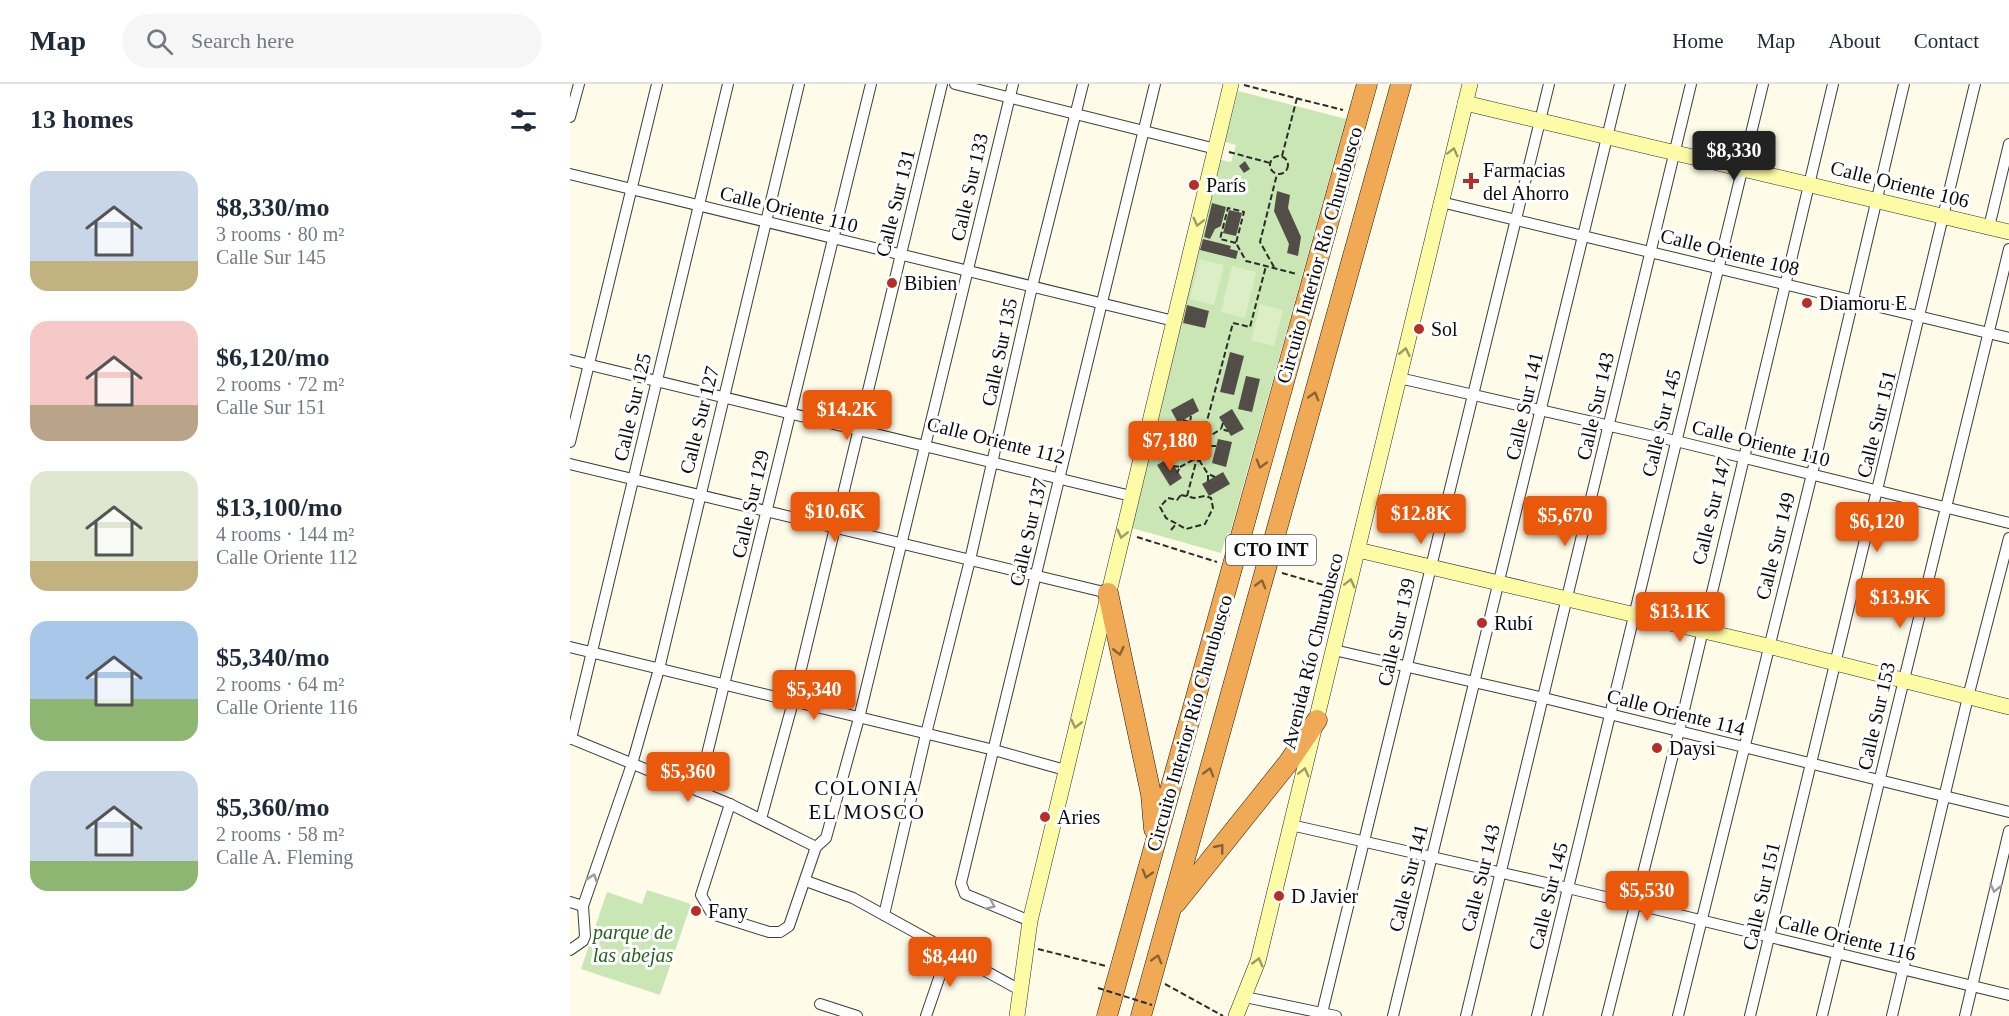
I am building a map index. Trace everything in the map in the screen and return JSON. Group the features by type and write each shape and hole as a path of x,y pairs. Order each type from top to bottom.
{"highway":[{"name":"Circuito Interior Río Churubusco","path":"1107,1016 1367,84"},
{"name":"Circuito Interior Río Churubusco","path":"1147,1010 1170,910 1401,84"},
{"path":"1108,593 1151,794 1155,846"},
{"path":"1170,910 1288,763 1317,720"}],"main road":[{"path":"1017,1016 1030,921 1231,84"},
{"name":"Avenida Río Churubusco","path":"1236,1016 1258,961 1470,84"},
{"name":"Calle Oriente 106","path":"1465,103 1608,135 2009,232"},
{"path":"1358,550 1768,646 2009,707"}],"street":[{"path":"570,117 579,84"},
{"path":"570,442 657,84"},
{"name":"Calle Sur 125","path":"570,739 701,206 728,84"},
{"name":"Calle Sur 127","path":"583,906 632,765 659,669 799,84"},
{"name":"Calle Sur 129","path":"698,791 726,685 871,84"},
{"name":"Calle Sur 131","path":"761,819 836,528 942,84"},
{"path":"955,84 1216,149"},
{"name":"Calle Sur 133","path":"730,804 701,895 712,914 769,932 780,932 789,926 816,847 826,838 859,718 1013,84"},
{"name":"Calle Sur 135","path":"884,915 970,560 1032,286 1083,84"},
{"name":"Calle Sur 137","path":"1030,921 965,894 961,883 1155,84"},
{"name":"Calle Sur 139","path":"1322,1013 1549,84"},
{"name":"Calle Sur 141","path":"1393,1016 1620,84"},
{"name":"Calle Sur 143","path":"1466,1016 1691,84"},
{"name":"Calle Sur 145","path":"1537,1016 1632,616 1763,84"},
{"name":"Calle Sur 147","path":"1607,1016 1679,731 1833,84"},
{"name":"Calle Sur 149","path":"1678,1016 1812,474 1904,84"},
{"name":"Calle Sur 151","path":"1750,1016 1921,317 1975,84"},
{"path":"1989,228 2009,144"},
{"name":"Calle Oriente 110","path":"570,174 1174,321"},
{"name":"Calle Oriente 108","path":"1441,202 2009,338"},
{"name":"Calle Sur 153","path":"1822,1016 1902,680 2009,249"},
{"name":"Calle Oriente 112","path":"570,360 925,444 1131,496"},
{"name":"Calle Oriente 110","path":"1399,378 1676,441 2009,523"},
{"path":"570,464 1108,593"},
{"path":"1892,1016 1968,697 2009,538"},
{"path":"570,647 994,750 1065,770"},
{"name":"Calle Oriente 114","path":"1334,650 1407,665 2009,812"},
{"path":"570,739 730,804 816,847"},
{"name":"Calle Oriente 116","path":"1291,825 1568,888 2009,995"},
{"path":"1965,1016 2009,831"},
{"path":"806,881 852,898 1020,990"},
{"path":"570,902 583,906 585,936 583,941 570,949"},
{"path":"926,1016 948,952"},
{"path":"1245,997 1336,1016"},
{"path":"820,1004 857,1016"}],"path":[{"path":"1240,84 1343,110"},
{"path":"1282,156 1297,98"},
{"path":"1234,154 1270,163"},
{"path":"1282,156 1287,159 1289,167 1285,172 1277,174 1271,169 1270,163 1273,158 1282,156"},
{"path":"1275,268 1260,242 1277,174"},
{"path":"1236,243 1220,240 1228,208 1244,212 1236,243 1246,261 1300,275"},
{"path":"1203,438 1233,323 1250,327 1266,266"},
{"path":"1190,422 1191,416"},
{"path":"1184,420 1190,422 1210,446 1209,455"},
{"path":"1221,429 1223,423"},
{"path":"1186,439 1192,442 1221,429 1228,431"},
{"path":"1189,452 1192,442"},
{"path":"1210,446 1216,446"},
{"path":"1183,451 1189,452 1208,474 1215,477"},
{"path":"1173,466 1180,467 1209,455 1214,457"},
{"path":"1188,496 1196,460"},
{"path":"1177,473 1180,467"},
{"path":"1208,474 1208,481"},
{"path":"1181,495 1208,496 1213,508 1205,524 1189,529 1177,523 1166,518 1160,507 1168,498 1177,500 1181,495"},
{"path":"1171,530 1177,523"},
{"path":"1123,532 1222,563"},
{"path":"1229,536 1278,551 1275,560"},
{"path":"1273,570 1348,592"},
{"path":"1025,946 1106,966"},
{"path":"1159,981 1223,1016"},
{"path":"1098,988 1147,1010"}],"green space":[{"path":"1238,91 1346,119 1230,533 1227,533 1221,553 1132,528 1221,160 1231,162 1236,145 1225,142"},
{"path":"1200,259 1224,265 1214,305 1190,299"},
{"path":"1232,266 1256,272 1245,318 1221,312"},
{"path":"1260,304 1283,310 1274,346 1251,341"},
{"name":"parque de las abejas","path":"647,890 691,904 660,995 581,969 607,892 642,904"}],"building":[{"path":"1245,161 1250,169 1244,173 1239,166"},
{"path":"1277,191 1290,195 1288,208 1301,237 1298,256 1287,253 1289,244 1274,211"},
{"path":"1212,203 1226,207 1221,226 1215,229 1210,239 1204,237"},
{"path":"1229,210 1242,213 1236,236 1223,233"},
{"path":"1203,239 1231,246 1230,249 1238,251 1236,259 1200,250"},
{"path":"1187,305 1209,311 1205,328 1183,323"},
{"path":"1230,352 1244,356 1234,395 1220,392"},
{"path":"1246,376 1260,379 1252,412 1238,409"},
{"path":"1193,398 1199,411 1178,423 1171,410"},
{"path":"1232,409 1244,429 1231,436 1219,417"},
{"path":"1176,429 1190,433 1184,456 1169,452"},
{"path":"1218,439 1232,442 1226,467 1212,463"},
{"path":"1169,458 1182,478 1170,486 1157,465"},
{"path":"1223,472 1230,484 1209,496 1202,484"}],"place":[{"name":"Farmacias del Ahorro","path":"1471,181"},
{"name":"París","path":"1194,185"},
{"name":"Bibien","path":"892,283"},
{"name":"Diamoru E","path":"1807,303"},
{"name":"Sol","path":"1419,329"},
{"name":"Rubí","path":"1482,623"},
{"name":"Daysi","path":"1657,748"},
{"name":"Aries","path":"1045,817"},
{"name":"D Javier","path":"1279,896"},
{"name":"Fany","path":"696,911"}],"district":[{"name":"COLONIA EL MOSCO","path":"867,800"}]}
